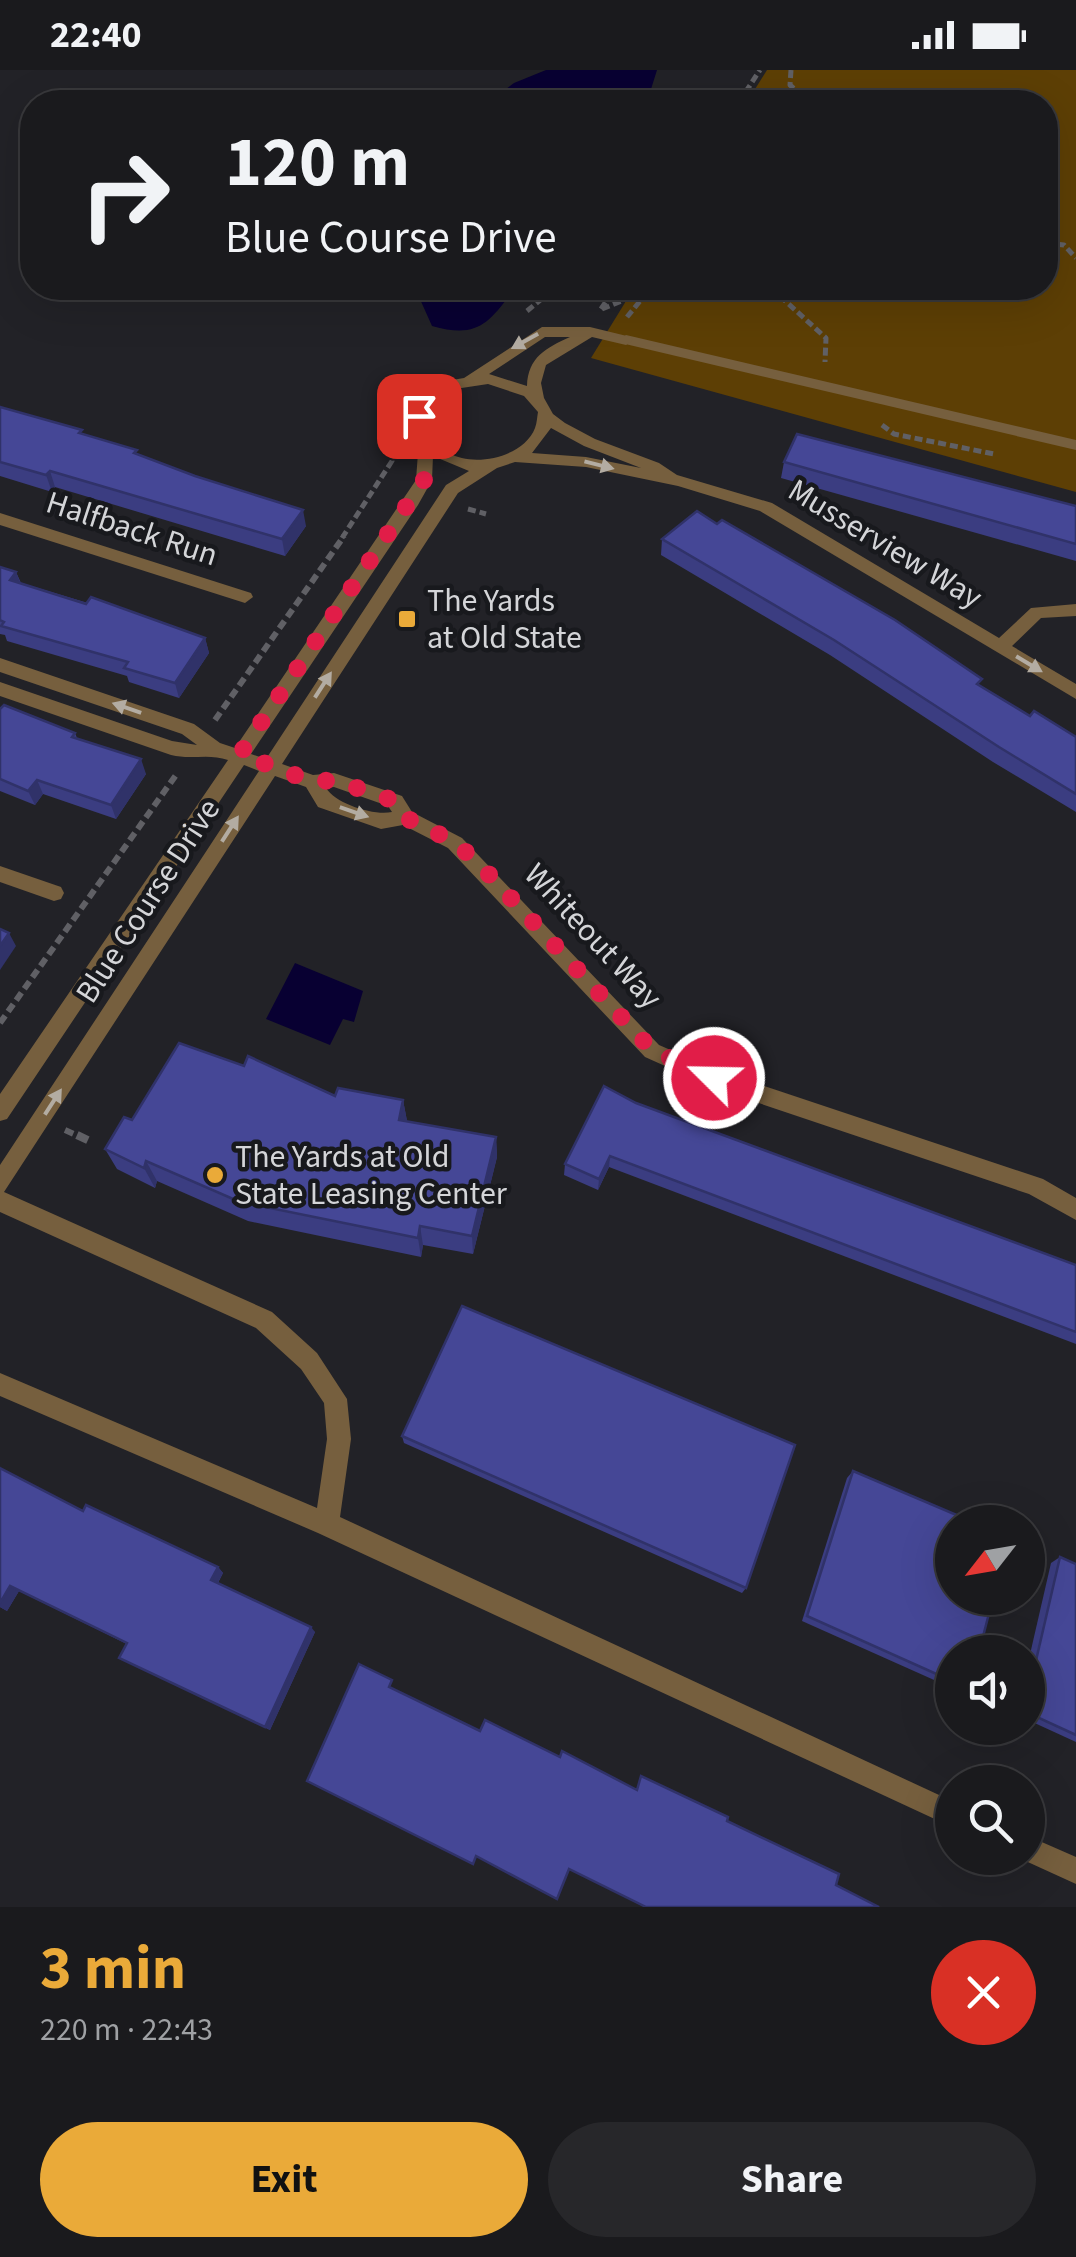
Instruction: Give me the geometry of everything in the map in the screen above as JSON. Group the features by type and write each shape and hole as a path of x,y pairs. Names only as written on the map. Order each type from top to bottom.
{"street":[{"name":"Blue Course Drive","path":"0,1112 412,501 424,480 425,442 419,430 424,404 436,392 469,380 531,336 557,329 590,332 1076,444"},
{"path":"518,457 544,434 546,416 531,378 537,362 590,332"},
{"path":"469,380 507,382 536,398"},
{"name":"Musserview Way","path":"546,416 572,436 648,462 679,481"},
{"name":"Blue Course Drive","path":"425,442 453,460 492,464"},
{"name":"Blue Course Drive","path":"0,1184 452,489 492,464 518,457"},
{"name":"Musserview Way","path":"518,457 557,457 679,481 766,507 1076,692"},
{"name":"Halfback Run","path":"0,518 245,597"},
{"name":"Musserview Way","path":"1000,647 1037,612 1076,610"},
{"path":"0,665 188,728 214,748"},
{"path":"0,689 181,750 192,753 214,748"},
{"name":"Whiteout Way","path":"214,748 313,782 325,802 381,822 406,818 455,842 652,1050 714,1078 1035,1186 1076,1210"},
{"path":"0,874 54,893"},
{"path":"0,1201 264,1320 309,1360 335,1399 339,1439 328,1524"},
{"path":"0,1384 328,1524 935,1806"},
{"path":"1045,1857 1076,1871"}],"path":[{"path":"532,318 523,318 542,300"},
{"path":"607,300 600,310 632,300"},
{"path":"216,718 381,483 392,462 388,412 414,382"},
{"path":"462,507 486,514"},
{"path":"0,1023 180,769"},
{"path":"54,1126 90,1141"}],"shaded area":[{"path":"546,70 657,70 651,90 505,90"},
{"path":"767,70 1076,70 1076,492 591,358 627,300 1058,300 1058,90 754,90"},
{"path":"420,300 506,300 489,319 472,329 432,326"},
{"path":"295,963 363,991 354,1022 343,1019 330,1045 266,1019"}],"building":[{"path":"0,407 82,430 79,433 137,450 134,453 195,476 303,510 282,539 50,471 46,475 0,462"},
{"path":"797,434 1076,506 1076,544 784,462"},
{"path":"697,511 717,524 722,520 895,620 982,679 977,684 1030,716 1034,711 1076,737 1076,794 834,640 662,539"},
{"path":"0,567 16,572 10,580 86,604 91,597 205,638 175,683 124,668 128,662 1,626 4,622 0,620"},
{"path":"4,705 75,733 72,737 141,759 111,805 37,780 28,791 0,779 0,709"},
{"path":"0,929 9,933 0,946"},
{"path":"179,1043 244,1066 248,1056 335,1096 338,1088 403,1100 399,1120 496,1137 472,1236 420,1226 418,1238 240,1202 146,1161 144,1168 105,1149 124,1117 132,1120"},
{"path":"604,1086 636,1103 1076,1265 1076,1332 610,1156 599,1179 565,1164"},
{"path":"462,1306 795,1445 746,1588 402,1436"},
{"path":"0,1468 83,1511 86,1505 218,1567 211,1580 311,1627 265,1727 119,1658 127,1643 10,1586 0,1603"},
{"path":"853,1471 935,1506 935,1615 989,1615 983,1635 935,1635 935,1673 807,1616"},
{"path":"1060,1557 1076,1564 1076,1735 1045,1721 1045,1635 1042,1635"},
{"path":"359,1664 392,1680 389,1687 480,1731 485,1720 560,1757 562,1751 637,1790 641,1776 839,1874 836,1885 879,1907 646,1907 569,1869 557,1899 476,1856 473,1864 307,1781"}],"place":[{"name":"The Yards at Old State","path":"407,619"},
{"name":"The Yards at Old State Leasing Center","path":"215,1175"}],"route":[{"path":"419,416 419,430 425,442 424,480 240,754 313,782 334,780 395,801 406,818 455,842 652,1050 714,1078"}]}
